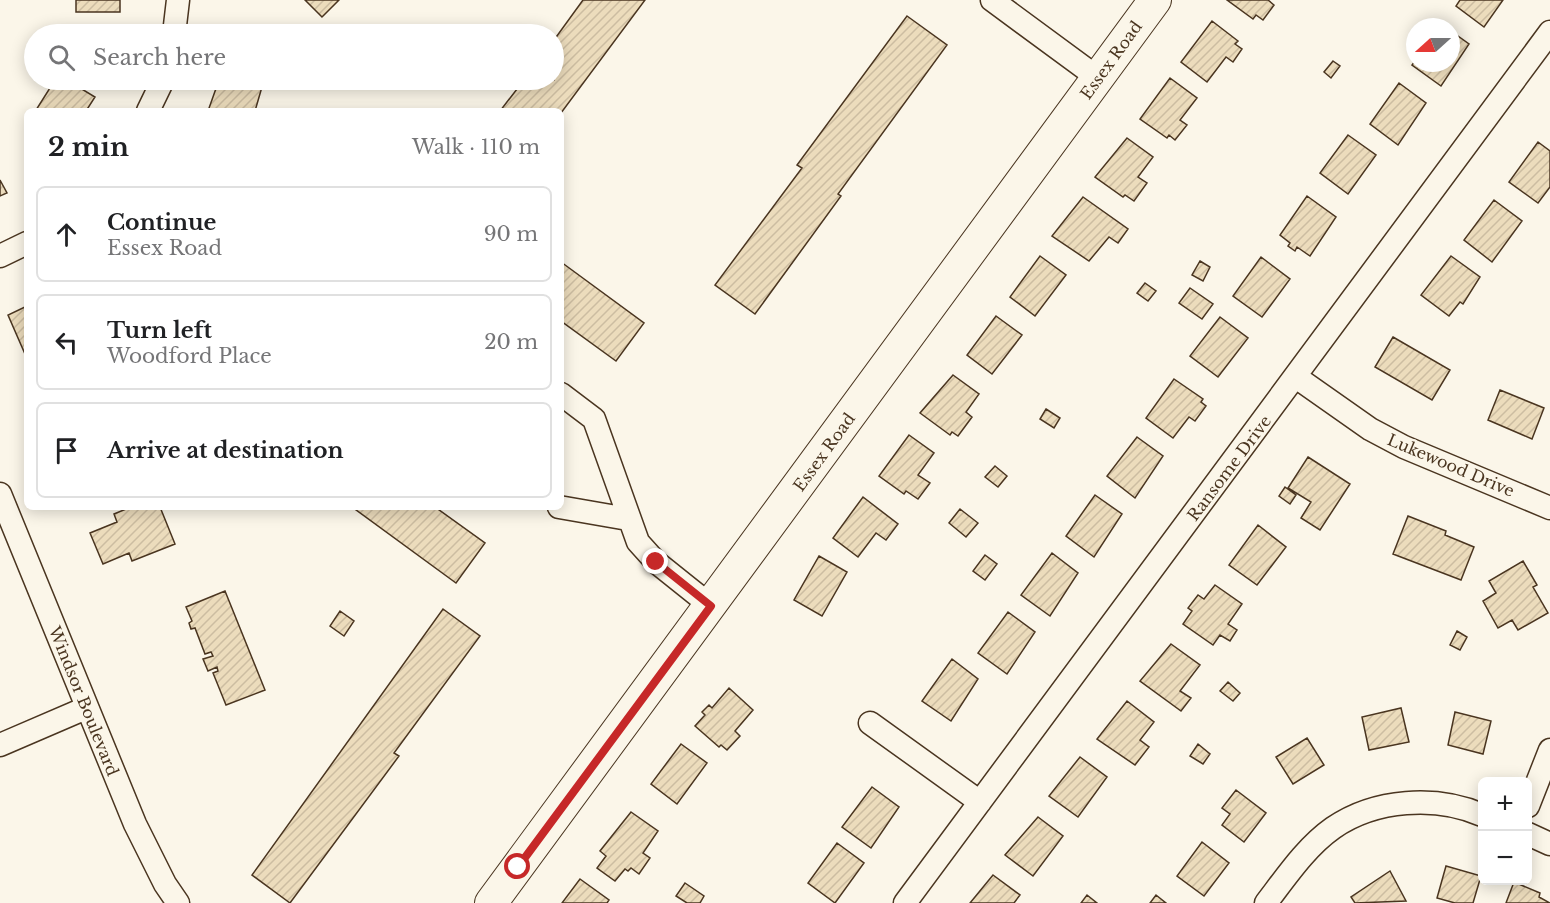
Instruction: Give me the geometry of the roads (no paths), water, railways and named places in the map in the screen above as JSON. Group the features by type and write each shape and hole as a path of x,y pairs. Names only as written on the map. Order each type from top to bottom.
{"street":[{"path":"175,24 178,0"},
{"path":"992,0 1098,78"},
{"name":"Essex Road","path":"491,903 1155,0"},
{"name":"Ransome Drive","path":"905,903 1550,32"},
{"path":"149,108 158,90"},
{"path":"0,256 24,244"},
{"name":"Lukewood Drive","path":"1296,377 1370,429 1404,447 1550,508"},
{"path":"564,396 594,419 638,542 656,562 711,606"},
{"name":"Windsor Boulevard","path":"0,494 135,824 165,884 178,903"},
{"path":"564,508 628,519"},
{"path":"0,745 86,708"},
{"path":"870,723 980,802"},
{"path":"1532,794 1550,750"},
{"path":"1266,903 1309,850 1333,828 1363,813 1390,805 1444,803 1478,814"},
{"path":"1532,836 1550,844"}]}
